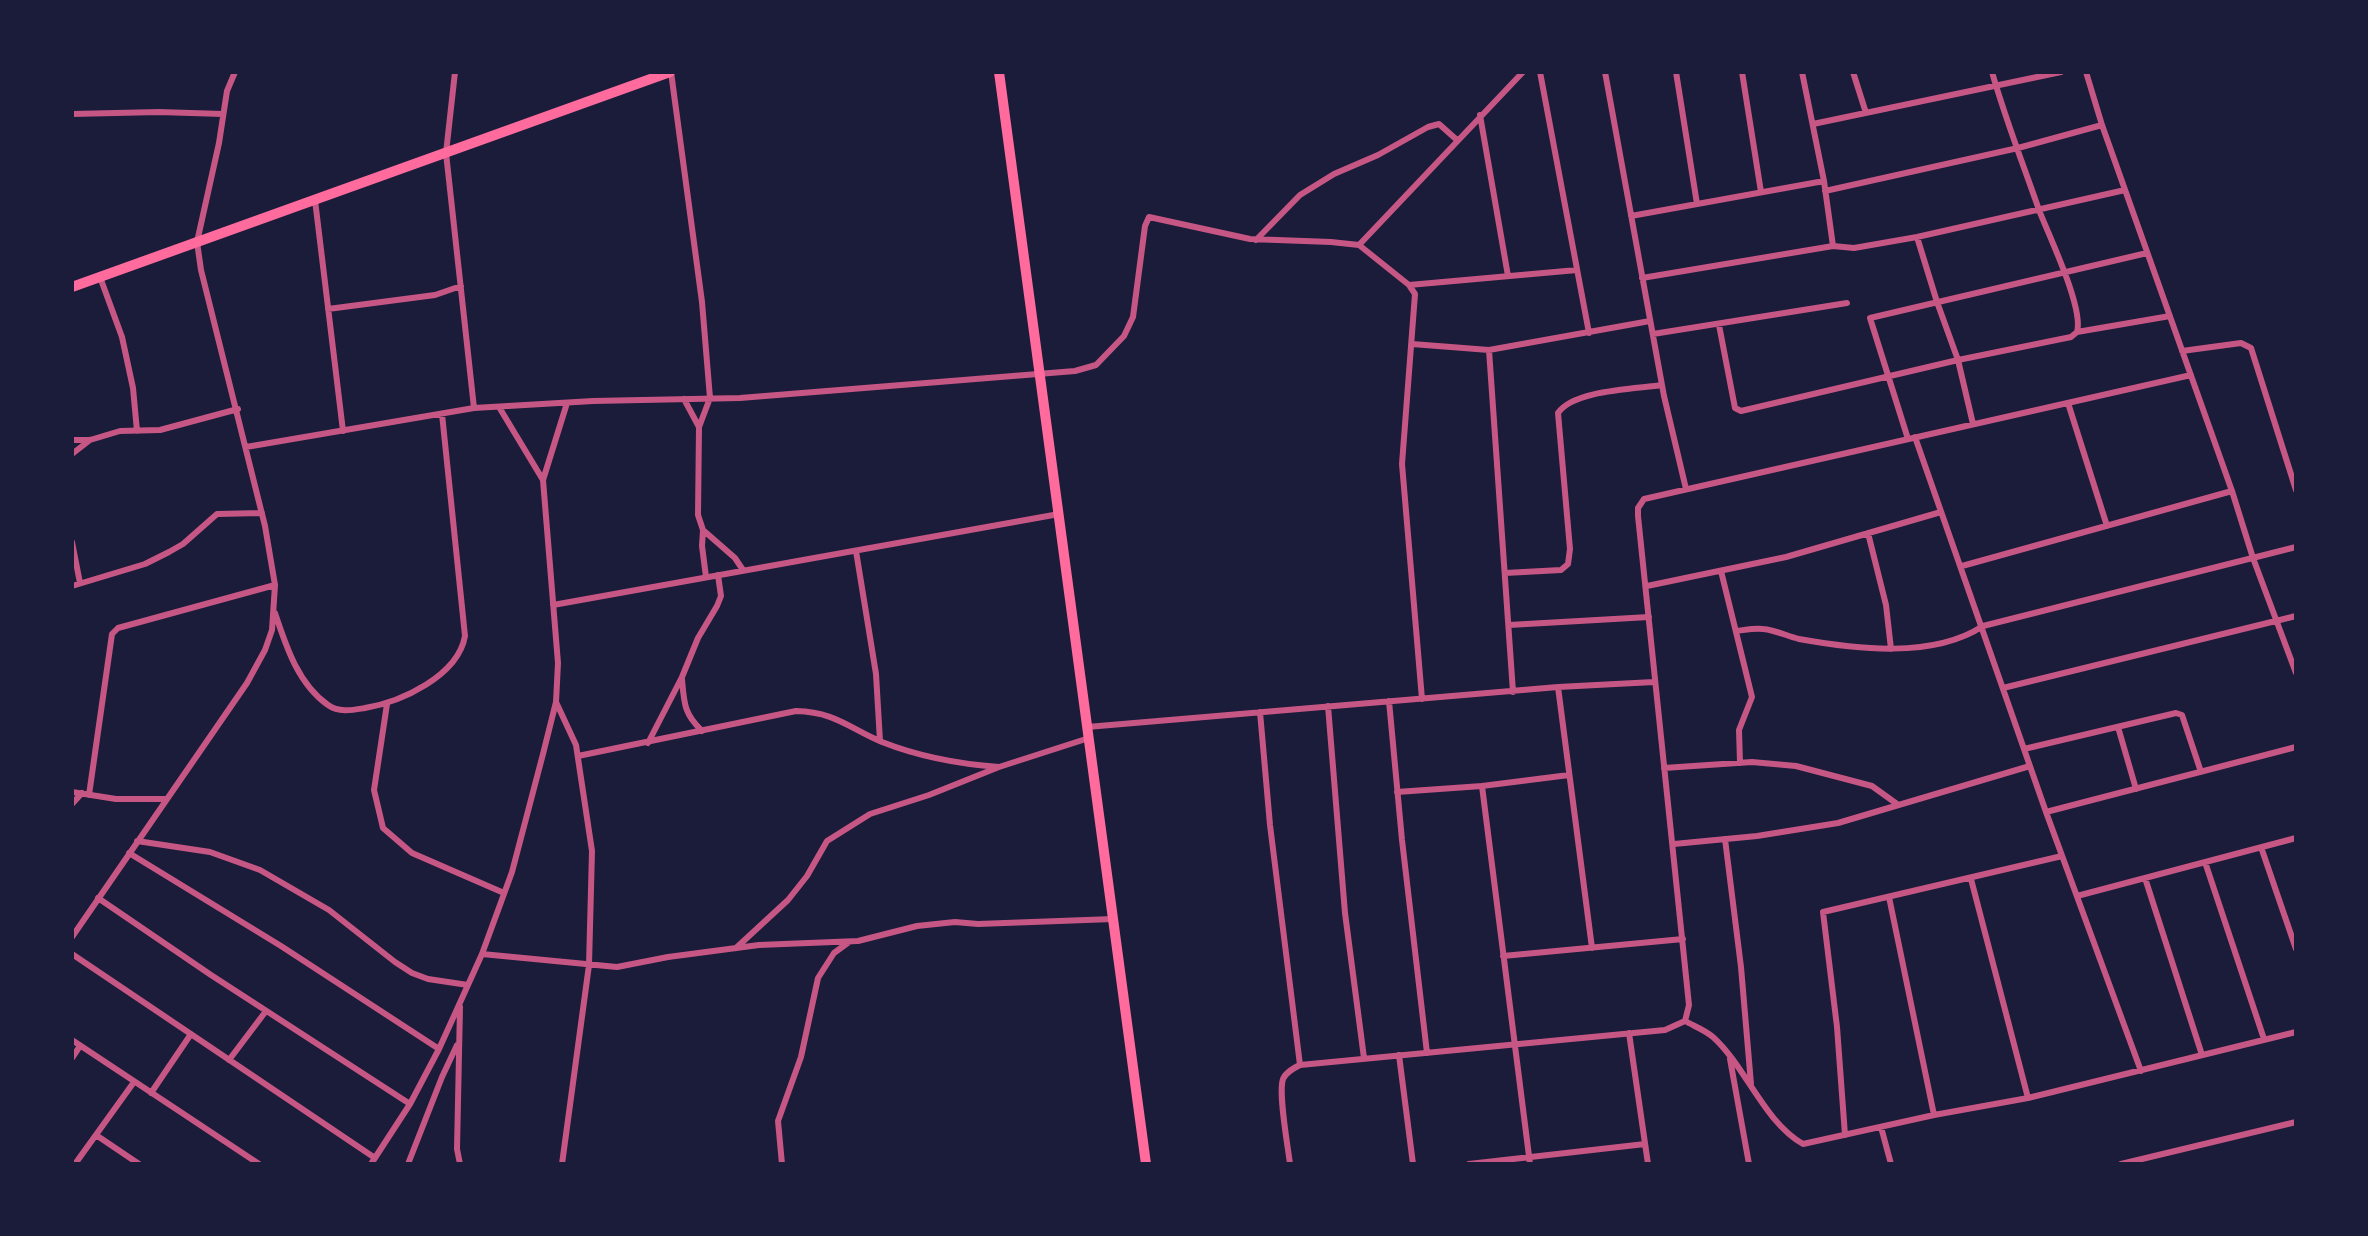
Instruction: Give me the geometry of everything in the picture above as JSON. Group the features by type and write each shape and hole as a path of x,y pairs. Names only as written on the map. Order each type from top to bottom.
{"main road":[{"path":"72,287 671,72"},
{"path":"999,72 1146,1164"}],"street":[{"path":"72,937 247,682 265,650 274,611 275,585 262,513 201,270 197,242 227,91 235,72"},
{"path":"455,72 446,153 474,408"},
{"path":"671,72 702,302 709,398 699,427 698,515 704,530 735,558 743,570"},
{"path":"1359,246 1523,72"},
{"path":"1540,72 1589,333"},
{"path":"1605,72 1662,384 1686,489"},
{"path":"1677,72 1697,204"},
{"path":"1742,72 1761,192"},
{"path":"1802,72 1824,181 1833,246"},
{"path":"1853,72 1866,113"},
{"path":"1992,72 2039,210 2064,272 2079,324 2077,332"},
{"path":"1812,124 2061,72"},
{"path":"2086,72 2253,558 2296,673"},
{"path":"72,114 223,114"},
{"path":"1480,115 1508,276"},
{"path":"1256,240 1300,195 1334,174 1378,155 1428,127 1439,124 1457,140"},
{"path":"1825,191 2018,148 2102,125"},
{"path":"1631,216 1824,181"},
{"path":"1642,278 1833,246 1854,248 1917,237 2125,190"},
{"path":"315,200 342,431"},
{"path":"246,447 474,408 709,398 1075,371 1096,365 1124,336 1133,317 1145,226 1149,217 1256,240 1331,242 1359,246 1409,285 1415,294 1402,464 1422,699"},
{"path":"1917,237 1958,360 1973,424"},
{"path":"2141,1071 2046,812 1962,566 1887,377 1870,318 2147,253"},
{"path":"1409,285 1577,271"},
{"path":"100,277 122,337 133,388 137,431"},
{"path":"328,309 435,295 461,286"},
{"path":"1653,334 1847,303"},
{"path":"1719,325 1735,408 1741,411 1958,360 2071,337 2077,332 2170,316"},
{"path":"1412,344 1489,350 1650,321"},
{"path":"2182,351 2241,342 2251,348 2296,490"},
{"path":"1489,350 1513,692"},
{"path":"1685,1021 1689,1005 1674,844 1654,682 1647,586 1638,516 1640,502 1686,489 2190,375"},
{"path":"1505,573 1561,570 1568,564 1570,549 1558,413 1563,406 1579,398 1662,384"},
{"path":"684,399 699,427"},
{"path":"72,954 373,1161 410,1104 439,1049 482,954 512,872 556,702 558,663 543,480 567,403"},
{"path":"2068,403 2107,526"},
{"path":"499,407 543,480"},
{"path":"72,440 90,440 121,432 160,430 238,409"},
{"path":"274,611 288,651 301,677 329,706 338,709 353,710 387,704 414,692 443,671 463,649 465,636 442,414"},
{"path":"72,454 90,440"},
{"path":"1962,566 2232,491"},
{"path":"1647,586 1786,557 1941,512"},
{"path":"72,586 145,564 183,544 217,514 262,513"},
{"path":"553,605 1059,514"},
{"path":"704,530 702,546 706,577"},
{"path":"1868,533 1886,605 1891,649"},
{"path":"72,542 80,583"},
{"path":"1736,631 1763,629 1799,639 1891,649 1914,647 1966,637 1983,626 2296,547"},
{"path":"856,551 876,674 880,741"},
{"path":"1721,571 1752,697 1739,730 1740,762"},
{"path":"648,743 682,677 698,638 718,606 721,596 718,575"},
{"path":"72,804 85,794 112,634 118,628 173,611 275,585"},
{"path":"2003,688 2296,616"},
{"path":"1509,625 1649,617"},
{"path":"682,677 686,710 690,720 702,731"},
{"path":"1087,727 1558,687 1654,682"},
{"path":"1558,687 1592,948"},
{"path":"1389,701 1427,1053"},
{"path":"556,702 576,745 592,851 589,965 562,1164"},
{"path":"387,704 374,790 383,828 412,853 504,893"},
{"path":"1328,706 1345,912 1364,1059"},
{"path":"578,756 796,711 816,712 846,722 880,741 922,756 954,763 999,767"},
{"path":"1260,712 1275,866 1300,1065"},
{"path":"2024,749 2176,713 2182,715 2201,772"},
{"path":"2118,727 2136,789"},
{"path":"737,948 788,900 807,876 827,841 870,814 929,795 999,767 1089,738"},
{"path":"2046,812 2296,747"},
{"path":"1664,768 1740,762 1796,765 1872,786 1897,804"},
{"path":"1674,844 1838,823 2030,766"},
{"path":"1398,792 1482,786 1569,775"},
{"path":"1482,786 1530,1161"},
{"path":"72,792 116,799 166,799"},
{"path":"2077,896 2296,838"},
{"path":"1726,839 1751,1086"},
{"path":"137,841 209,852 260,870 330,910 412,973 428,979 468,985"},
{"path":"2261,847 2296,949"},
{"path":"129,853 281,946 439,1049"},
{"path":"1845,1135 1837,1027 1823,912 1834,907 1971,879 2062,856"},
{"path":"2205,862 2264,1039"},
{"path":"2145,878 2202,1055"},
{"path":"1971,879 2028,1098"},
{"path":"1889,897 1934,1115"},
{"path":"98,898 410,1104"},
{"path":"482,954 617,967 737,948 851,941 917,926 955,922 978,924 1113,919"},
{"path":"1503,956 1683,939"},
{"path":"782,1164 778,1121 801,1057 818,978 834,954 851,941"},
{"path":"460,1001 457,1149 460,1164"},
{"path":"229,1060 266,1011"},
{"path":"1290,1164 1282,1094 1283,1080 1290,1070 1300,1065 1665,1030 1685,1021"},
{"path":"1685,1021 1712,1036 1793,1139 1803,1144 1934,1115 2028,1098 2296,1032"},
{"path":"1629,1033 1648,1164"},
{"path":"151,1093 191,1034"},
{"path":"72,1040 259,1164"},
{"path":"408,1164 437,1088 460,1040"},
{"path":"72,1058 80,1046"},
{"path":"1399,1055 1413,1164"},
{"path":"1730,1058 1749,1164"},
{"path":"75,1164 134,1082"},
{"path":"2121,1164 2296,1122"},
{"path":"1881,1127 1891,1164"},
{"path":"96,1135 139,1164"},
{"path":"1469,1164 1530,1161 1644,1144"}]}
